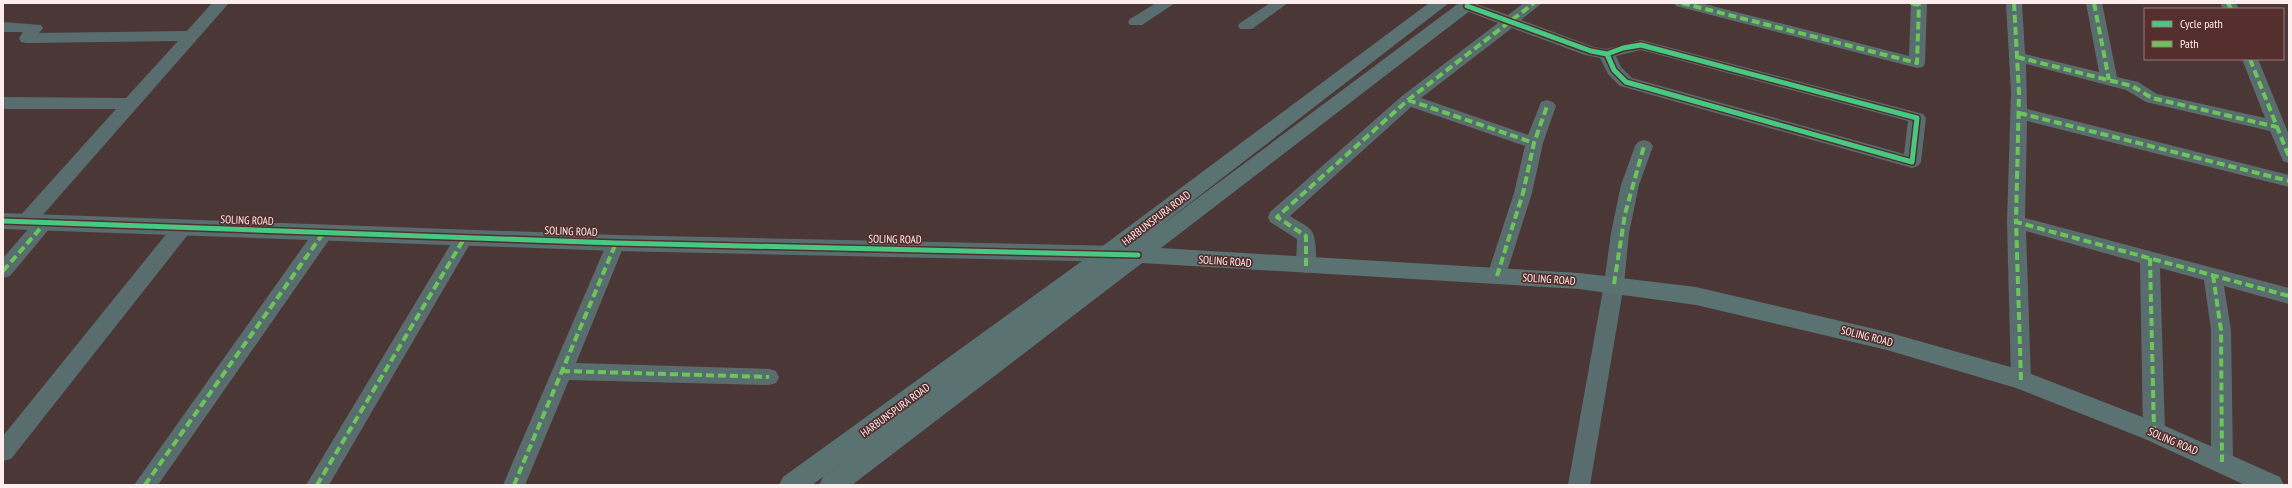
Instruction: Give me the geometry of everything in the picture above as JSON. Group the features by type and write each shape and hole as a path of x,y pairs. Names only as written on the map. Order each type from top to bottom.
{"main road":[{"name":"HARBUNSPURA ROAD","path":"792,485 1108,254 1440,3"},
{"name":"HARBUNSPURA ROAD","path":"832,485 1469,5"},
{"name":"SOLING ROAD","path":"1138,255 1614,284 1696,296 1828,325 2022,380 2154,432 2271,485"}],"street":[{"path":"3,271 36,222 132,104 221,3"},
{"path":"1136,22 1167,3"},
{"path":"1246,26 1280,3"},
{"path":"1306,266 1306,236 1277,217 1408,100 1534,3"},
{"path":"1682,3 1917,63 1916,4"},
{"path":"2014,3 2019,112 2016,222 2022,380"},
{"path":"2094,3 2109,80"},
{"path":"1469,5 1509,23 1591,51 1607,54 1623,48 1641,45 1917,118 1912,162 1626,82 1616,74 1610,64 1607,54"},
{"path":"3,26 35,28 27,38 191,36"},
{"path":"2017,57 2132,86 2152,98 2277,127"},
{"path":"2250,60 2289,157"},
{"path":"1408,100 1534,143"},
{"path":"3,103 132,104"},
{"path":"1497,276 1523,193 1534,143 1547,106"},
{"path":"2019,112 2289,181"},
{"path":"1580,485 1614,284 1620,233 1628,192 1644,146"},
{"name":"SOLING ROAD","path":"3,221 616,242 1138,255"},
{"path":"2016,222 2289,296"},
{"path":"3,452 183,227"},
{"path":"145,485 324,232"},
{"path":"317,485 465,237"},
{"path":"514,485 616,242"},
{"path":"2150,258 2154,432"},
{"path":"2213,275 2221,330 2222,462"},
{"path":"562,371 769,377"}],"marked path":[{"path":"1306,266 1306,236 1277,217 1408,100 1534,3"},
{"path":"1682,3 1917,63 1919,3"},
{"path":"1911,3 1919,5"},
{"path":"2014,3 2019,93 2016,222"},
{"path":"2094,3 2109,80"},
{"path":"2228,3 2230,8"},
{"path":"2017,57 2132,86 2152,98 2277,127"},
{"path":"2250,60 2289,157"},
{"path":"1408,100 1534,143"},
{"path":"1497,276 1523,193 1534,143 1547,106"},
{"path":"2019,113 2289,181"},
{"path":"1614,284 1625,214 1644,146"},
{"path":"3,271 46,222"},
{"path":"2021,380 2016,222 2289,296"},
{"path":"145,485 324,232"},
{"path":"317,485 465,237"},
{"path":"514,485 616,243"},
{"path":"2150,258 2154,432"},
{"path":"2213,275 2221,330 2222,462"},
{"path":"562,371 769,377"}],"cycle path":[{"path":"1467,6 1591,51 1607,54 1623,48 1641,45 1917,118 1912,162 1626,82 1614,70 1607,54"},
{"path":"3,221 616,243 1138,255"}]}
